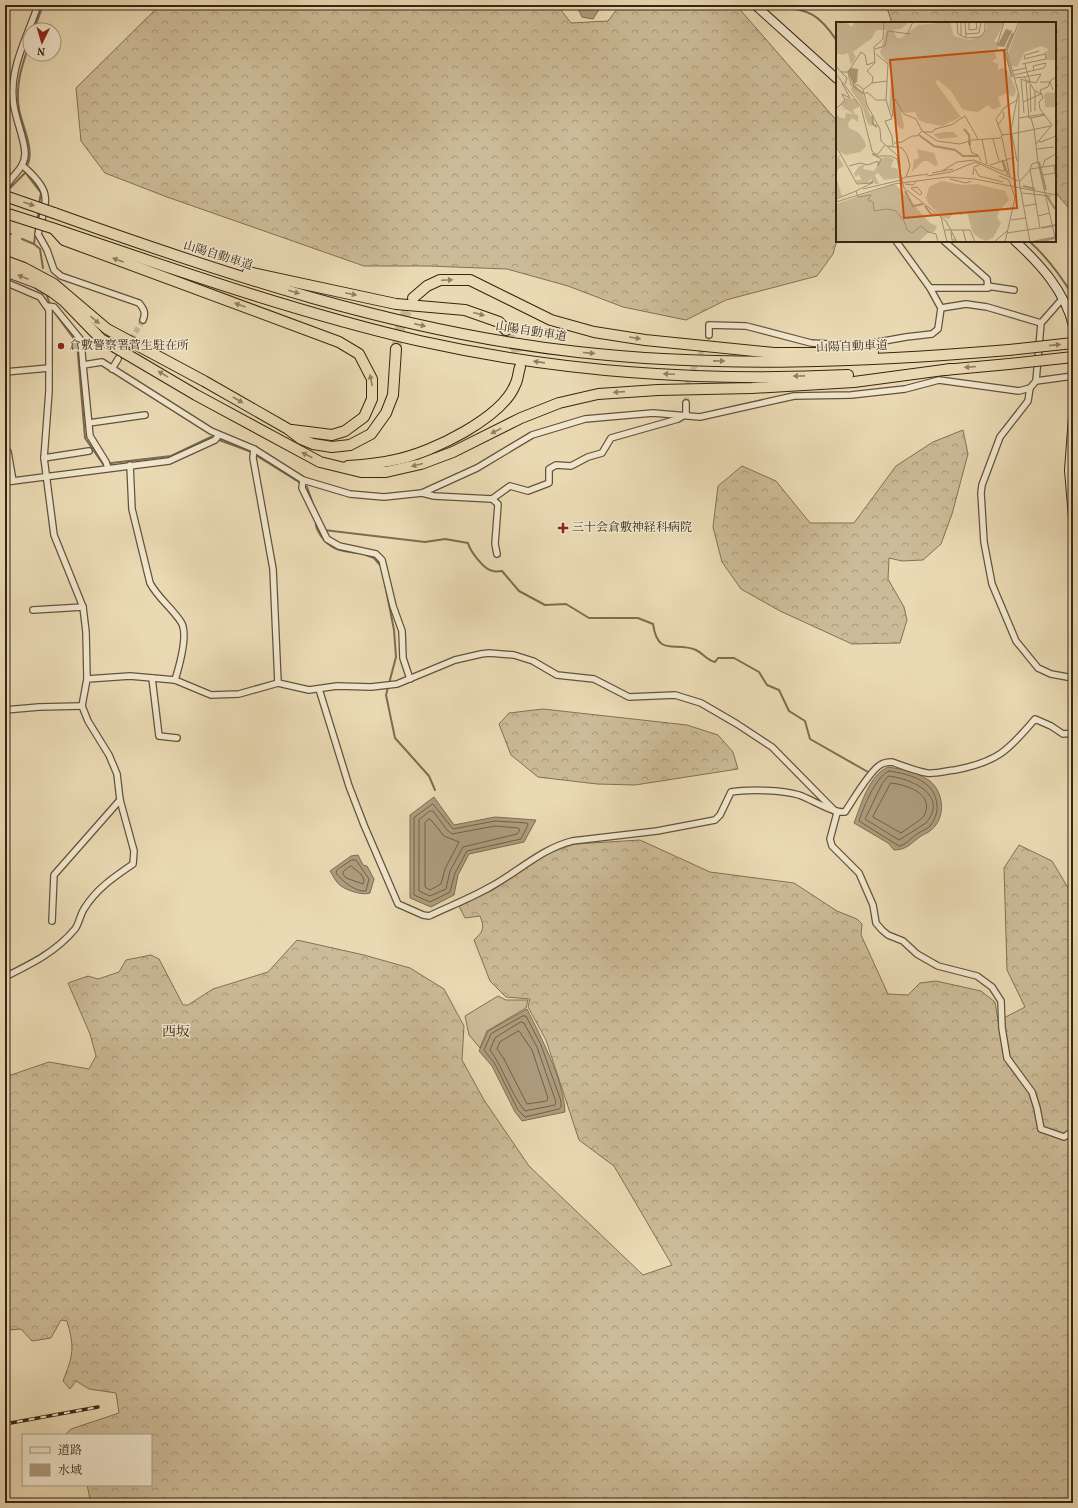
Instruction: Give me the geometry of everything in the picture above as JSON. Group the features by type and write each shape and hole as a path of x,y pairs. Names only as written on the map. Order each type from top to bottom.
{"highway":[{"name":"山陽自動車道","path":"5,196 176,257 320,299 425,326 479,337 577,352 700,361 837,361 951,355 1073,343"},
{"path":"5,213 181,272 358,325 435,344 523,359 635,372 706,376 838,376 951,369 1073,357"},
{"path":"52,228 64,240 340,342 359,354 372,379 372,399 364,417 345,431 332,436 304,433 288,429"},
{"path":"176,257 396,304 465,310 499,322 506,330"},
{"path":"5,261 24,268 54,284 106,329 204,380 288,429 301,439 314,444 332,447 350,445 371,434 386,413 393,395 396,350"},
{"path":"5,271 37,283 52,292 64,301 101,338 196,395 320,462 361,472 386,472 421,464 453,452 521,418 559,403 598,394 658,390 752,388 854,382 951,369"},
{"path":"413,298 427,286 440,280 470,280 551,320 594,332 645,340 774,352 951,355"},
{"path":"344,467 400,459 452,438 482,421 500,406 516,385 520,367"}],"main road":[{"path":"756,5 836,78"},
{"path":"1016,242 1055,283 1063,298 1073,326"},
{"path":"1073,417 1069,470 1073,518"}],"street":[{"path":"5,193 5,187 23,166 25,153 13,99 13,84 15,71 38,5"},
{"path":"23,166 42,186 46,195 46,202 38,234 47,250 54,270 60,276 139,303 144,309 145,315 143,320"},
{"path":"708,335 709,325 746,326 811,343 867,344 932,334 938,329 941,308 930,288 897,242"},
{"path":"945,242 987,279 987,286"},
{"path":"5,282 40,297 81,340 91,439 107,465"},
{"path":"930,288 988,288 987,286 1014,290"},
{"path":"1063,298 1041,323 1036,381 1030,388 1028,401 1000,437 982,485 981,493 984,542 996,596 1016,641 1038,668 1052,674 1073,678"},
{"path":"941,308 966,304 987,307 1041,323"},
{"path":"5,977 46,956 60,944 75,929 84,910 99,888 132,864 134,851 120,800 117,774 109,755 94,731 82,706 88,679 86,632 83,607 54,535 44,458 49,368 49,306"},
{"path":"112,369 118,359"},
{"path":"83,365 102,362 217,437 253,452 302,483 350,494 384,497 422,493 477,468 532,435 585,419 653,413 700,416 794,396 850,394 905,389 939,380 1019,391 1030,388"},
{"path":"5,372 49,368"},
{"path":"1036,381 1073,376"},
{"path":"686,403 686,414"},
{"path":"492,499 510,486 528,491 549,483 549,469 556,465 571,466 588,457 602,453 611,438 678,419 686,414"},
{"path":"89,423 145,415"},
{"path":"5,482 107,465 130,465 169,461 217,437"},
{"path":"44,458 89,451"},
{"path":"8,452 13,481"},
{"path":"253,452 273,569 278,683"},
{"path":"130,465 132,509 150,583 154,591 182,624 184,646 175,680"},
{"path":"302,483 323,533 333,543 376,554 382,560 393,606 402,631 403,658 410,679"},
{"path":"422,493 434,496 492,499 498,504 495,544 497,554"},
{"path":"33,610 83,607"},
{"path":"88,679 130,676 175,680 212,695 239,694 278,683 309,690 337,686 388,686 410,679 454,660 489,653 520,657 533,661 557,675 594,679 629,697 666,695 685,697 701,703 772,747 837,813"},
{"path":"152,678 159,736 177,738"},
{"path":"319,689 352,793 398,904 423,915 430,916 491,887 547,850 559,844 572,841 623,836 709,822 720,815 731,792 786,793 799,795 837,813 845,812 874,770 887,762 892,762 925,773 934,774 979,765 1001,753 1018,738 1035,719 1052,726 1064,734 1073,734"},
{"path":"5,710 39,707 82,706"},
{"path":"52,921 54,875 120,800"},
{"path":"837,813 830,839 832,846 859,873 873,905 876,923 888,935 903,941 917,954 938,966 976,976 992,987 1001,1001 1002,1028 1007,1058 1032,1092 1041,1130 1064,1137 1073,1131"}],"green space":[{"path":"160,5 557,5 571,23 608,21 620,5 736,5 836,120 836,242 833,254 817,276 726,300 686,320 623,307 568,286 507,269 428,266 364,266 167,197 105,173 81,141 76,88"},
{"path":"886,5 1073,5 1073,213 1056,193 1056,22 892,22"},
{"path":"963,430 968,454 952,514 941,544 923,560 902,561 889,558 888,579 904,607 907,620 900,643 852,644 780,611 741,589 722,562 713,527 718,486 742,466 776,481 810,523 854,523 896,466 933,442"},
{"path":"543,709 687,725 718,735 733,752 738,769 635,785 597,784 538,777 511,755 499,724 509,713"},
{"path":"640,840 710,872 794,883 837,911 857,919 862,924 861,935 888,994 908,995 920,983 936,981 981,991 995,1002 998,1021 1025,1007 1007,970 1004,868 1019,845 1052,861 1073,896 1073,1388 1070,1425 1073,1433 1073,1503 91,1503 87,1486 152,1486 152,1434 66,1434 71,1429 119,1413 116,1393 89,1389 76,1381 70,1389 63,1381 72,1352 67,1321 61,1320 51,1338 32,1341 21,1329 9,1330 5,1327 5,1077 49,1062 89,1069 96,1056 90,1034 68,983 88,976 98,979 119,972 126,960 151,955 159,959 183,1005 188,1005 213,989 268,972 297,940 364,955 410,968 444,989 464,1026 462,1060 484,1100 529,1166 643,1275 672,1265 614,1166 579,1140 546,1040 528,1007 530,999 506,997 490,981 474,940 479,935 483,927 480,916 465,918 459,906 493,890 549,853 575,844"},
{"path":"498,996 506,1000 528,1000 526,1008 487,1031 480,1048 469,1035 465,1016"}],"water":[{"path":"576,5 602,5 593,19 582,17"},
{"path":"888,767 913,773 927,779 937,790 940,796 941,804 940,818 936,825 909,846 898,850 894,850 888,843 854,823 866,791 881,771"},
{"path":"434,797 454,825 495,817 536,820 524,842 469,854 458,875 454,895 431,907 410,898 410,815"},
{"path":"358,855 363,865 367,866 374,879 370,893 367,894 343,888 339,885 330,871 351,856"},
{"path":"527,1009 551,1059 561,1087 565,1112 522,1121 515,1112 492,1066 479,1051 488,1031"}],"waterway":[{"path":"37,22 43,5"},
{"path":"773,5 795,9 810,14 823,23 836,40"},
{"path":"24,62 19,83 18,100 20,116 29,144 30,151 28,164"},
{"path":"5,110 13,110"},
{"path":"25,172 41,193 39,204"},
{"path":"8,193 9,189 25,173"},
{"path":"7,211 8,199"},
{"path":"37,220 39,211"},
{"path":"5,226 6,217"},
{"path":"36,227 34,244 40,249 43,268"},
{"path":"5,232 11,234"},
{"path":"22,239 34,244"},
{"path":"1030,242 1053,267 1073,296"},
{"path":"47,296 50,305"},
{"path":"52,309 77,343 85,438 103,464 171,456 211,437 249,451 307,487 317,515"},
{"path":"316,521 318,531 328,544 337,549 358,553"},
{"path":"324,530 425,542 445,539 468,543 474,555 489,570 502,571 519,591 545,605 566,604 589,618 638,618 653,624 655,635 663,645 696,650 709,660 715,662 718,658 734,658 759,672 767,685 779,690 789,711 805,721 810,739 868,772"},
{"path":"366,555 374,558 380,565"},
{"path":"1073,577 1073,584"},
{"path":"384,579 394,630 396,657 386,695 395,738 429,776 435,790"}],"tunnel":[{"path":"396,349 401,323 413,299"},
{"path":"122,354 143,320"},
{"path":"506,330 517,351 520,367"},
{"path":"686,403 688,381 709,335"}],"railway":[{"path":"5,1424 98,1407"}],"place":[{"name":"倉敷警察署菅生駐在所","path":"61,346"},
{"name":"三十会倉敷神経科病院","path":"563,528"}],"district":[{"name":"西坂","path":"176,1032"}]}
